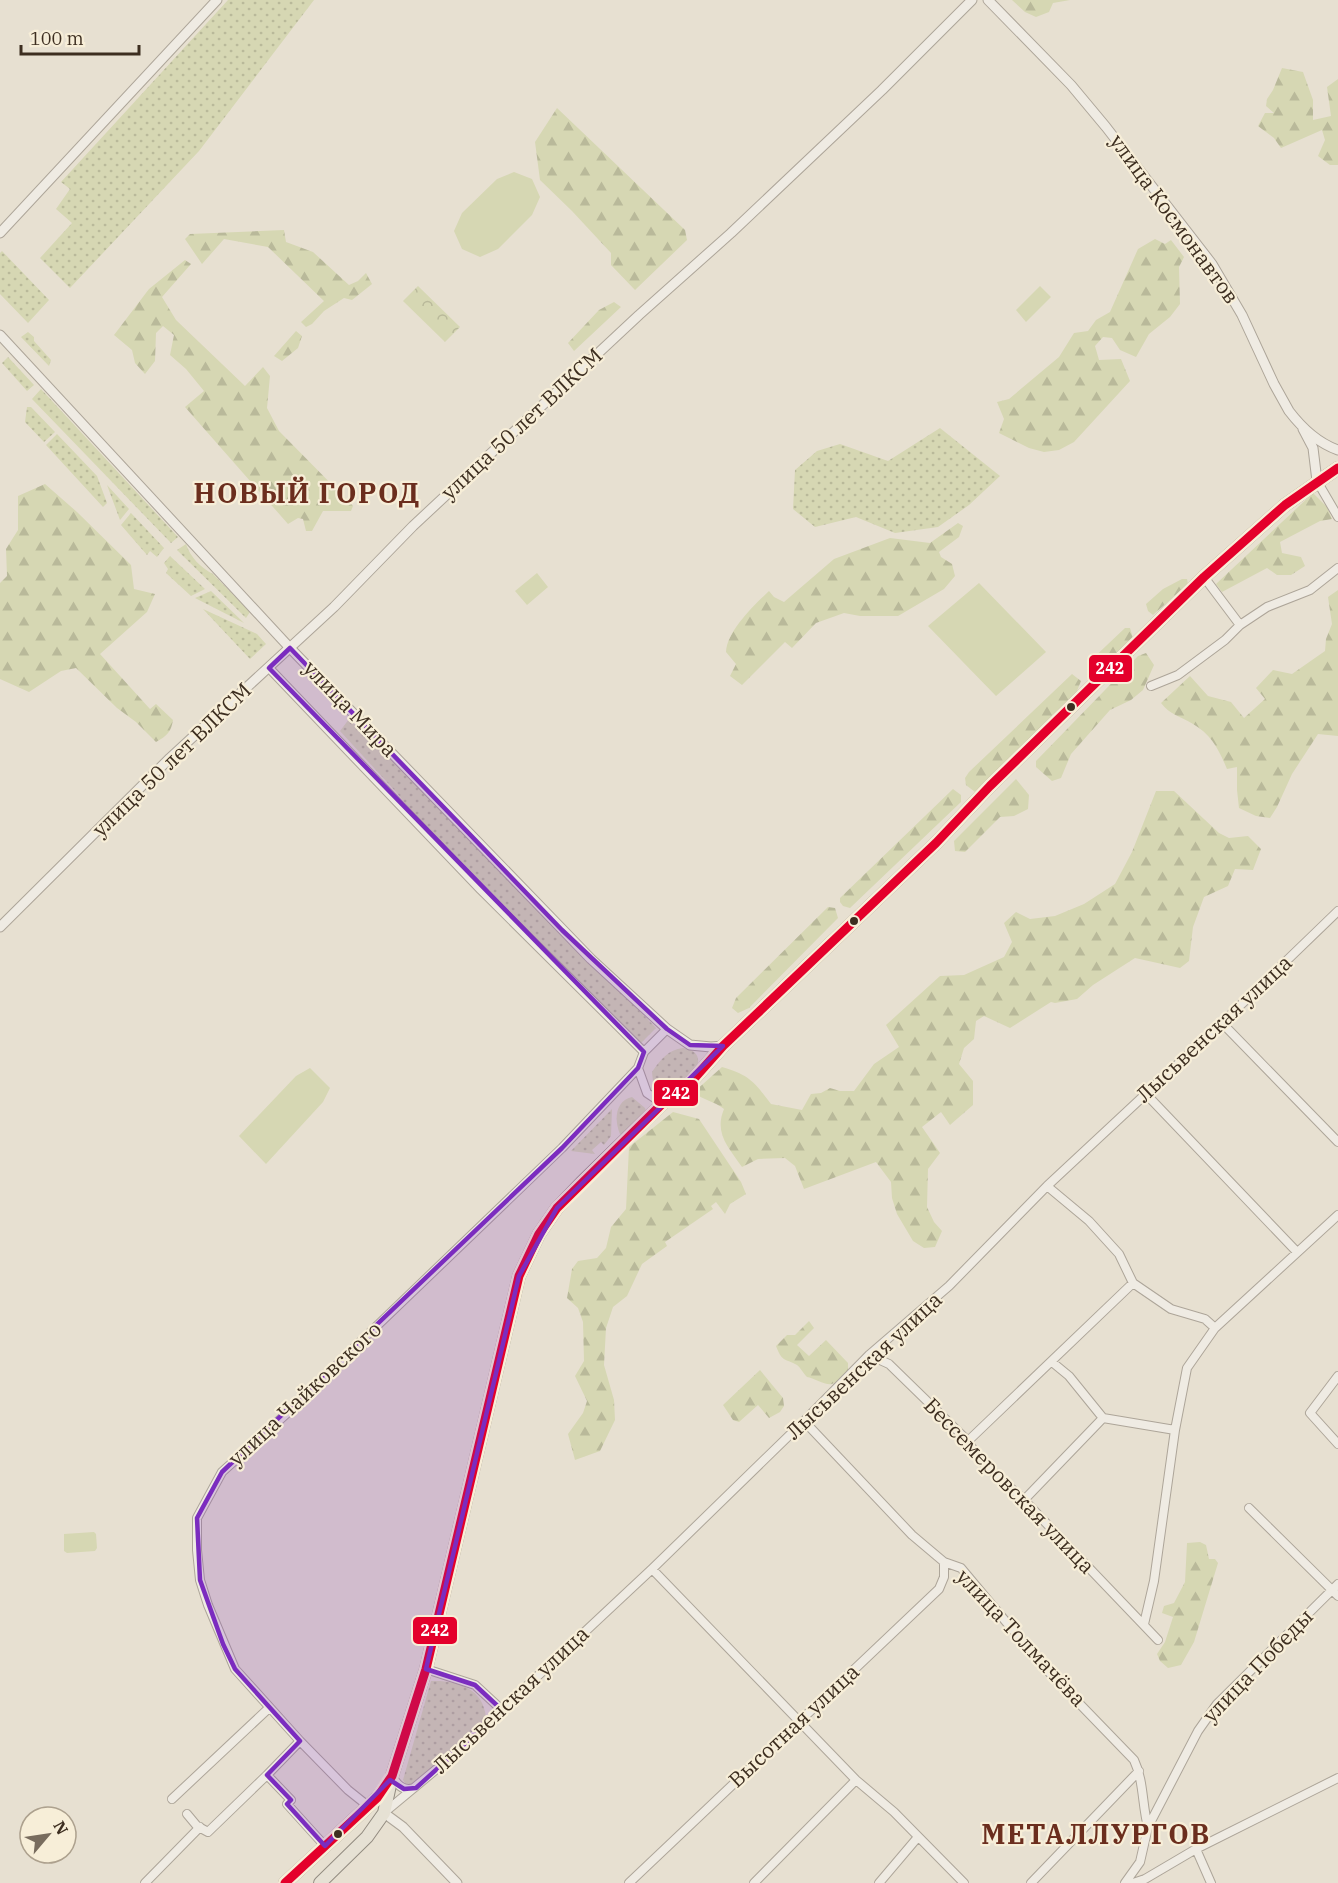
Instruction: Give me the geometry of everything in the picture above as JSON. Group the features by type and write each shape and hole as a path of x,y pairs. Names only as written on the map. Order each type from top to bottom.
{"main road":[{"path":"285,1883 384,1790 392,1776 426,1669 519,1276 539,1234 557,1208 665,1101 691,1082 723,1046 936,843 990,786 1204,577 1285,505 1338,468"},
{"name":"Лысьвенская улица","path":"320,1883 367,1837 384,1813 392,1776"},
{"path":"368,1806 384,1813"}],"street":[{"path":"0,233 217,0"},
{"name":"улица 50 лет ВЛКСМ","path":"0,927 170,758 334,607 413,526 639,315 731,233 882,90 972,0"},
{"name":"улица Космонавтов","path":"988,0 1071,86 1175,213 1215,268 1232,297 1282,399 1300,425 1329,447 1338,450"},
{"name":"улица Мира","path":"0,335 290,648 562,930 667,1029 690,1046 723,1046"},
{"path":"1300,425 1313,448 1317,482 1338,517"},
{"path":"1151,686 1178,675 1225,640 1240,625 1267,607 1310,590 1338,568"},
{"path":"1204,577 1240,625"},
{"name":"улица Мира","path":"268,668 465,873 644,1052"},
{"name":"Лысьвенская улица","path":"384,1813 416,1788 652,1569 869,1355 949,1286 1047,1186 1338,911"},
{"path":"1222,1023 1338,1142"},
{"name":"улица Чайковского","path":"368,1806 348,1790 300,1741 235,1669 200,1580 197,1518 222,1472 305,1397 562,1148 638,1068 644,1052 667,1029"},
{"path":"638,1068 647,1093 656,1099 665,1101"},
{"path":"1145,1093 1297,1252"},
{"path":"1047,1186 1089,1221 1119,1254 1133,1283 1172,1309 1205,1319 1215,1328"},
{"path":"1144,1624 1154,1581 1175,1430 1187,1368 1215,1328 1338,1215"},
{"path":"968,1441 1133,1283"},
{"name":"Бессемеровская улица","path":"869,1355 889,1364 968,1441 979,1460 1024,1500 1158,1640"},
{"path":"1052,1362 1069,1376 1103,1418 1175,1430"},
{"path":"1338,1376 1310,1413 1338,1444"},
{"path":"1024,1500 1103,1418"},
{"name":"улица Толмачёва","path":"804,1421 912,1535 944,1562 961,1568 1043,1666 1134,1760 1139,1771"},
{"path":"1249,1508 1336,1590"},
{"name":"Высотная улица","path":"629,1883 762,1754 800,1722 939,1589 944,1577 944,1562"},
{"path":"652,1569 856,1780 894,1812 964,1883"},
{"name":"улица Победы","path":"1125,1883 1140,1862 1148,1827 1198,1731 1217,1704 1336,1590"},
{"path":"426,1669 475,1685 501,1710"},
{"path":"172,1798 269,1708"},
{"path":"186,1814 208,1832 300,1741"},
{"path":"1139,1771 1143,1810 1148,1827"},
{"path":"1031,1883 1139,1771"},
{"path":"267,1774 291,1800 287,1804 325,1846"},
{"path":"392,1776 404,1789 416,1788"},
{"path":"1133,1883 1145,1879 1196,1849 1338,1778"},
{"path":"754,1883 856,1780"},
{"path":"384,1813 404,1827 457,1883"},
{"path":"145,1883 200,1827"},
{"path":"879,1883 918,1837"},
{"path":"1196,1849 1211,1883"}],"highlighted area":[{"path":"290,648 562,930 667,1029 690,1045 723,1046 557,1208 519,1276 426,1669 475,1685 502,1710 416,1788 404,1789 390,1780 325,1846 287,1804 291,1800 267,1775 300,1741 235,1669 223,1644 200,1580 197,1518 222,1472 562,1148 638,1068 644,1052 269,668"}],"green space":[{"path":"228,0 314,0 199,151 70,288 40,258 72,223 56,209 70,189 61,182"},
{"path":"1012,0 1070,0 1053,3 1049,12 1036,17 1025,12"},
{"path":"1282,68 1303,72 1313,100 1313,120 1331,116 1327,87 1338,79 1338,165 1330,165 1318,156 1325,140 1322,130 1281,148 1274,138 1258,126 1265,113 1274,113 1266,106 1267,99"},
{"path":"557,108 685,230 687,240 635,290 611,265 611,253 540,180 535,142"},
{"path":"514,172 532,179 540,197 532,215 498,249 480,257 462,249 454,231 462,213 497,179"},
{"path":"284,230 286,242 313,252 349,285 358,281 366,273 372,284 352,300 344,298 324,311 306,327 301,322 324,301 268,247 224,239 202,264 185,239 190,234"},
{"path":"1155,239 1165,244 1171,240 1184,257 1179,267 1180,304 1170,317 1149,334 1136,357 1120,350 1112,338 1103,337 1095,346 1099,360 1121,359 1130,381 1074,442 1059,450 1044,452 1029,448 999,433 1004,419 997,402 1009,399 1059,357 1074,333 1088,331 1096,320 1110,312 1138,249"},
{"path":"2,251 49,300 28,323 0,294 0,253"},
{"path":"185,260 191,264 162,297 176,320 245,386 263,367 270,376 267,408 279,431 353,506 351,511 323,511 312,531 306,531 303,519 298,518 288,524 185,407 204,391 186,369 170,355 174,335 163,326 156,333 155,361 145,374 135,363 132,350 114,335 149,289"},
{"path":"418,286 460,327 445,342 403,301"},
{"path":"1040,286 1051,297 1026,322 1016,310"},
{"path":"614,302 621,307 574,351 568,343 599,310"},
{"path":"296,331 302,336 298,348 282,361 274,356"},
{"path":"28,332 51,360 49,366 21,337"},
{"path":"8,357 34,385 27,391 2,363"},
{"path":"41,389 178,537 171,543 32,399"},
{"path":"27,407 31,407 55,432 44,442 25,422"},
{"path":"940,428 1000,476 969,505 938,527 895,533 856,517 815,527 793,509 795,470 817,451 840,444 888,461"},
{"path":"57,434 97,476 107,503 103,507 46,445"},
{"path":"45,484 131,565 134,589 155,594 147,612 100,654 150,709 156,704 173,720 168,733 156,742 76,668 61,671 29,692 0,679 0,583 7,576 6,549 18,530 18,496"},
{"path":"107,485 129,509 120,520"},
{"path":"1313,493 1327,507 1332,519 1320,521 1280,542 1282,553 1301,557 1305,566 1291,575 1277,575 1267,568 1222,592 1216,584"},
{"path":"131,513 164,548 157,557 150,551 147,555 121,525"},
{"path":"958,523 963,526 959,537 939,552 941,557 952,564 955,576 944,589 898,616 860,616 844,613 816,623 792,648 785,642 742,685 730,676 736,664 726,652 731,636 742,619 769,591 774,597 784,602 834,559 890,538 930,543"},
{"path":"186,544 196,562 213,574 250,612 246,618 177,550"},
{"path":"170,556 205,589 191,596 166,573 168,569 164,563"},
{"path":"537,573 548,587 527,605 515,591"},
{"path":"1182,579 1187,579 1188,584 1153,615 1148,611 1146,604 1163,589"},
{"path":"979,583 1046,652 996,696 928,626"},
{"path":"1338,590 1338,736 1318,734 1292,774 1270,818 1256,816 1239,808 1237,767 1227,769 1217,749 1205,733 1172,713 1161,703 1190,676 1208,696 1231,702 1244,718 1265,699 1256,688 1273,670 1292,674 1325,651 1326,639 1332,624 1328,597"},
{"path":"211,591 244,623 195,598"},
{"path":"203,609 257,634 266,644 250,659"},
{"path":"1125,628 1130,628 1133,638 1094,673 1088,669 1088,663"},
{"path":"1146,653 1154,665 1143,690 1131,700 1110,710 1071,754 1061,778 1052,781 1036,767 1036,761 1138,656"},
{"path":"1072,674 1081,681 1075,696 975,792 966,785 965,778 969,772"},
{"path":"349,719 414,779 656,1028 640,1044 413,813 340,731"},
{"path":"1016,779 1029,795 1028,809 1014,816 1000,817 965,852 955,851 954,841"},
{"path":"953,789 961,795 961,802 850,908 843,906 840,898"},
{"path":"1156,791 1174,791 1219,833 1229,838 1248,836 1261,849 1253,870 1235,869 1228,886 1204,897 1193,927 1189,961 1180,968 1135,958 1093,985 1077,999 1051,1002 1010,1028 984,1016 976,1021 974,1039 964,1048 959,1064 973,1081 973,1105 950,1125 941,1112 922,1127 940,1153 928,1169 927,1207 934,1222 942,1231 935,1247 924,1248 913,1241 897,1214 892,1198 891,1182 876,1162 804,1189 795,1166 785,1158 758,1159 742,1167 724,1140 721,1118 724,1109 694,1092 722,1067 750,1080 771,1104 802,1110 811,1094 821,1093 830,1088 854,1091 874,1064 899,1047 886,1025 940,976 964,975 1004,957 1012,942 1004,923 1016,912 1030,919 1055,916 1084,904 1115,884 1132,852"},
{"path":"828,907 835,908 838,918 749,1008 738,1013 732,1008 736,998"},
{"path":"683,1048 693,1051 698,1057 698,1064 694,1071 679,1084 658,1087 653,1081 652,1072 665,1056"},
{"path":"310,1068 330,1088 323,1102 266,1164 239,1136 296,1076"},
{"path":"632,1097 645,1108 647,1114 625,1133 620,1134 617,1112 622,1102"},
{"path":"612,1109 611,1136 604,1145 601,1142 592,1150 595,1154 571,1151"},
{"path":"673,1112 699,1119 741,1182 746,1194 730,1204 725,1214 716,1202 711,1206 713,1209 665,1242 667,1246 642,1264 627,1296 613,1307 606,1328 604,1365 614,1400 615,1420 600,1451 575,1460 568,1434 583,1413 587,1401 575,1376 584,1361 583,1322 578,1308 567,1298 572,1269 578,1261 597,1258 606,1248 611,1227 626,1209 629,1147"},
{"path":"809,1321 814,1328 797,1345 809,1356 826,1340 848,1363 848,1371 834,1383 827,1384 807,1377 797,1365 786,1360 778,1351 776,1346 787,1335 795,1335"},
{"path":"760,1370 783,1398 784,1406 780,1412 769,1418 758,1405 739,1422 733,1420 723,1405"},
{"path":"94,1532 97,1548 95,1551 67,1553 64,1551 64,1534"},
{"path":"1200,1542 1206,1545 1209,1559 1215,1559 1218,1563 1194,1642 1181,1665 1168,1668 1160,1661 1157,1654 1165,1642 1173,1617 1162,1613 1164,1606 1174,1603 1185,1582 1187,1543"},
{"path":"431,1681 450,1682 467,1688 480,1699 486,1717 415,1785 408,1787 403,1780"}],"transit line":[{"name":"242","path":"285,1883 377,1798 392,1776 426,1669 519,1276 539,1234 557,1208 665,1101 691,1082 723,1046 936,843 990,786 1204,577 1285,505 1338,468"}],"district":[{"name":"НОВЫЙ ГОРОД","path":"307,494"},
{"name":"МЕТАЛЛУРГОВ","path":"1096,1835"}]}
